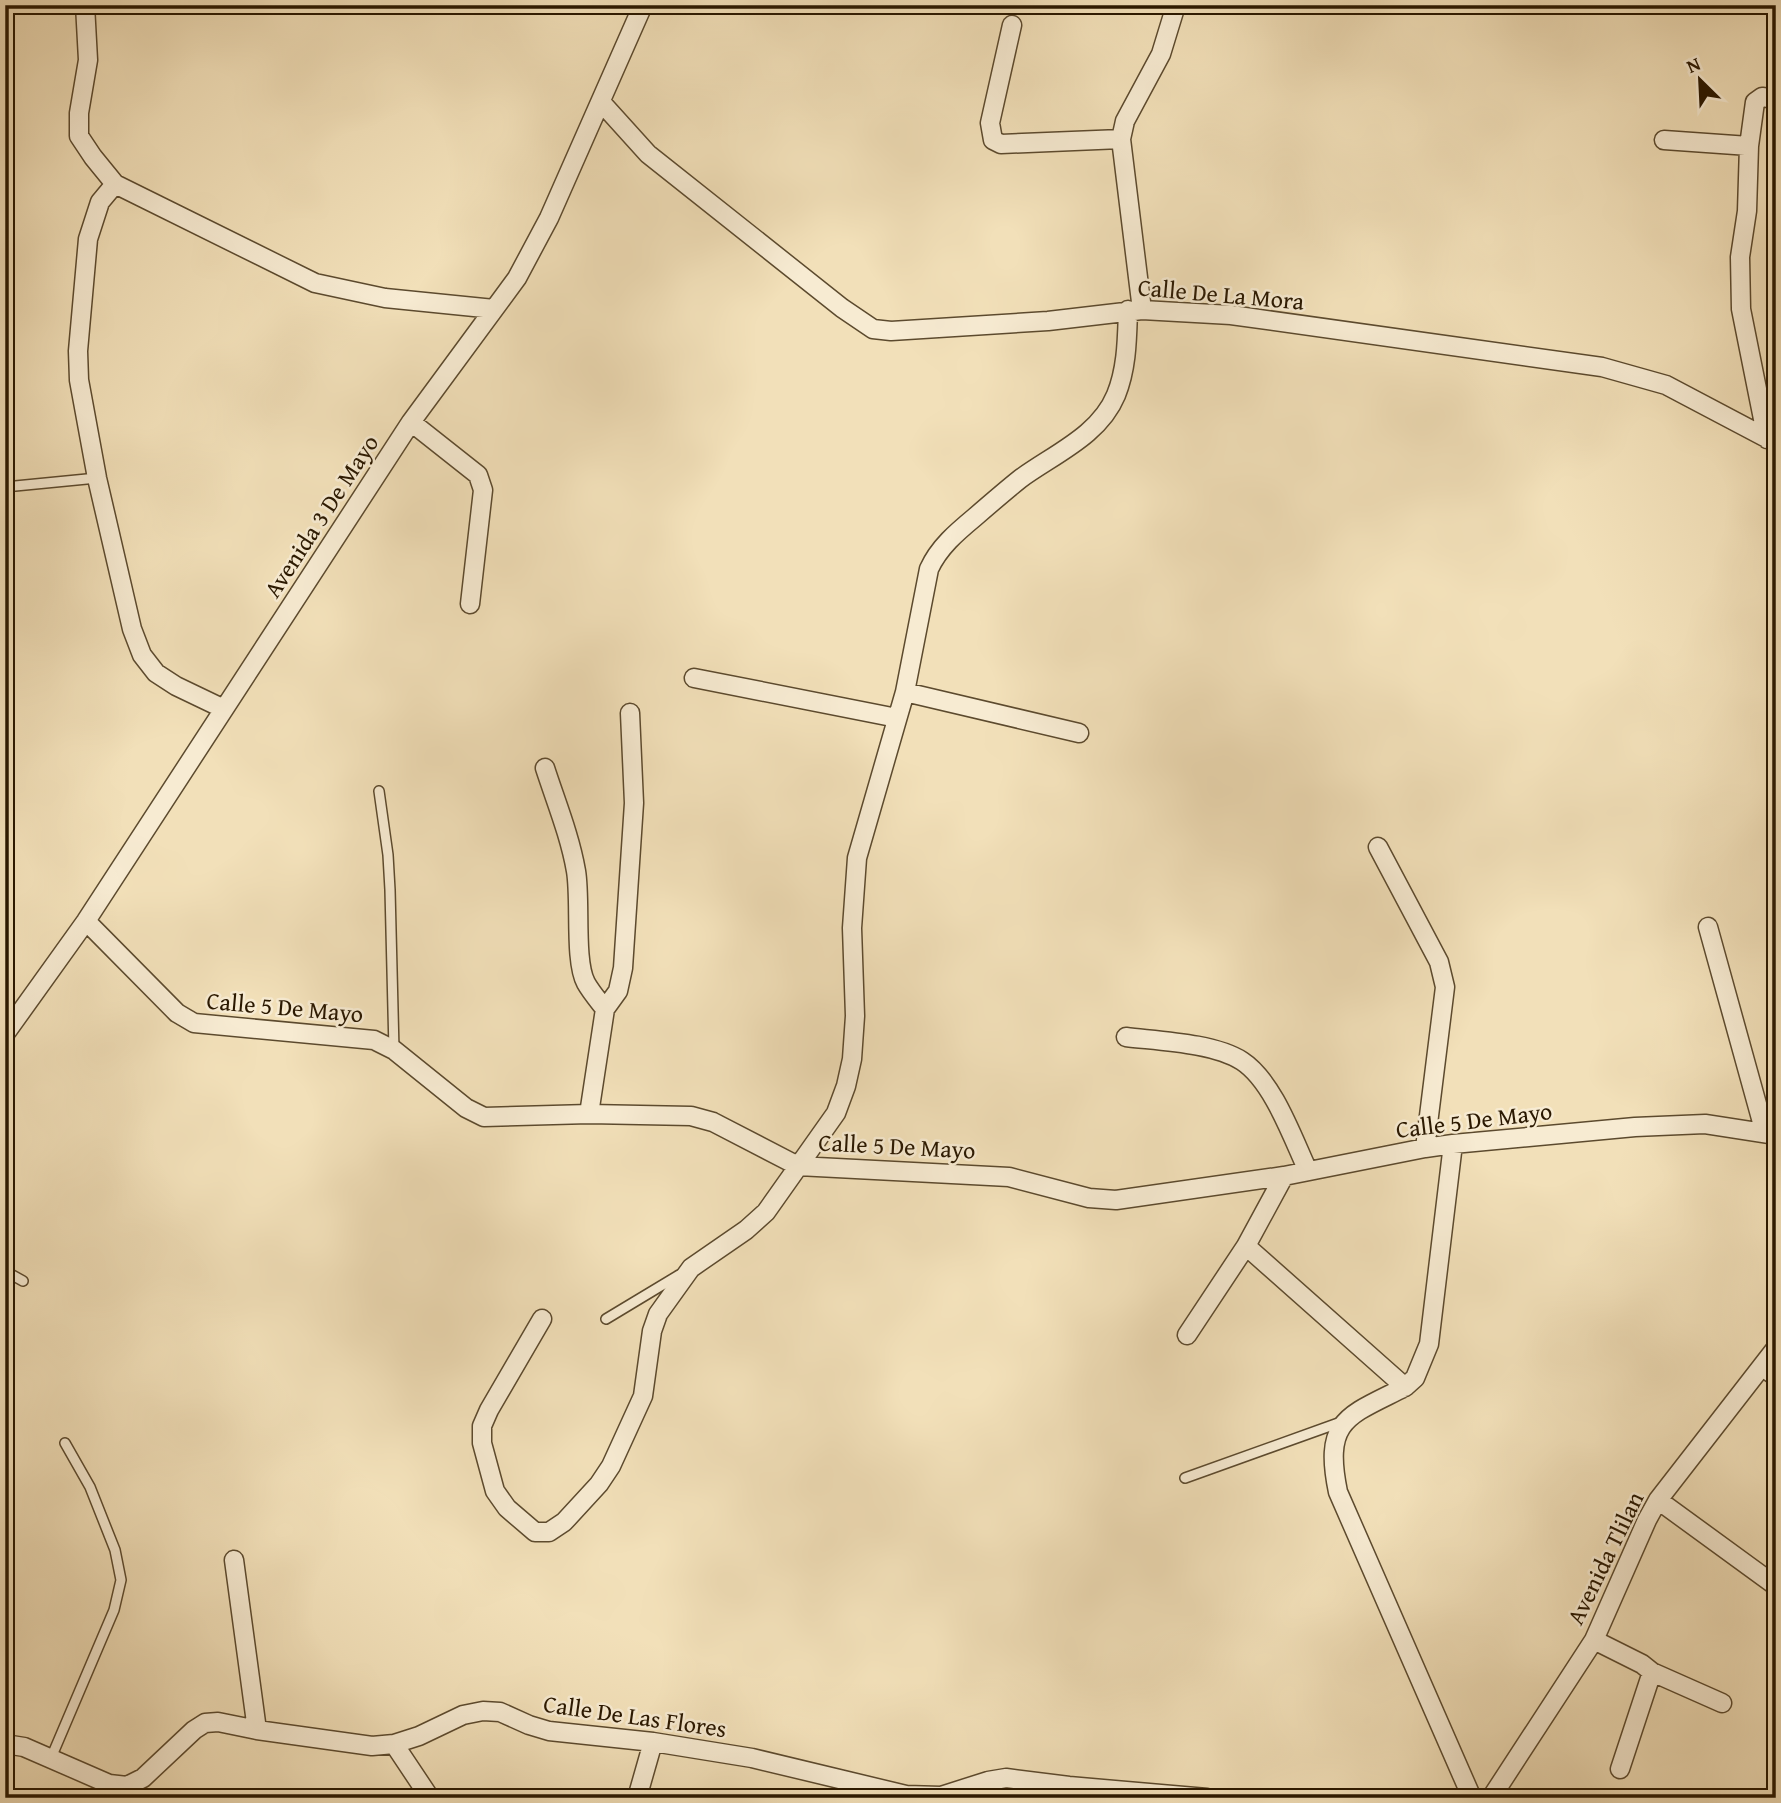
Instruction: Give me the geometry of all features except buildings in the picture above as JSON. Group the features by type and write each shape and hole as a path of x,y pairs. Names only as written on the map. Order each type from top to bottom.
{"street":[{"path":"85,5 88,60 79,113 79,136 116,184 315,283 384,298 494,309"},
{"name":"Avenida 3 De Mayo","path":"5,1034 86,921 411,422 517,278 549,218 643,5"},
{"path":"542,1320 489,1410 482,1426 482,1443 495,1491 507,1508 536,1532 549,1532 564,1522 599,1484 611,1466 643,1396 655,1322 691,1268 746,1230 766,1212 836,1113 852,1059 855,1016 852,928 857,858 905,692 926,582 934,558 949,539 986,507 1097,423 1116,395 1135,310 1121,139 1125,121 1161,54 1176,5"},
{"path":"1012,25 990,123 993,140 1001,144 1121,139"},
{"path":"1771,441 1741,309 1740,257 1747,211 1749,146 1755,102 1762,97 1776,99"},
{"name":"Calle De La Mora","path":"601,102 648,154 873,330 1048,321 1135,310 1231,315 1602,367 1666,385 1771,441"},
{"path":"1664,140 1749,146"},
{"path":"116,184 100,202 88,239 78,351 79,380 97,478 132,629 142,654 156,673 176,686 224,709"},
{"path":"411,422 478,475 483,490 470,604"},
{"path":"694,678 897,718"},
{"path":"905,692 1079,733"},
{"path":"589,1114 605,1009 618,990 623,968 634,803 630,713"},
{"path":"545,768 570,842 576,872 580,965 585,982 605,1009"},
{"path":"1378,847 1440,962 1445,987 1424,1148"},
{"name":"Calle 5 De Mayo","path":"86,921 177,1013 194,1024 374,1040 394,1050 475,1114 494,1118 589,1114 691,1116 713,1122 798,1166 1009,1177 1088,1198 1116,1200 1284,1176 1453,1144 1635,1127 1705,1124 1770,1134"},
{"path":"1708,927 1770,1134"},
{"path":"1126,1037 1177,1042 1214,1050 1242,1061 1262,1081 1308,1171"},
{"path":"1453,1144 1429,1344 1415,1378 1405,1387 1353,1413 1344,1421 1334,1450 1334,1470 1338,1492 1472,1798"},
{"path":"1187,1335 1246,1246 1284,1176"},
{"path":"1246,1246 1405,1387"},
{"name":"Avenida Tlilan","path":"1491,1798 1594,1640 1658,1500 1776,1348"},
{"path":"1658,1500 1776,1586"},
{"path":"234,1560 257,1730"},
{"path":"1594,1640 1643,1664 1653,1672 1722,1703"},
{"path":"1620,1769 1653,1672"},
{"name":"Calle De Las Flores","path":"5,1744 24,1747 51,1758 121,1792 143,1778 205,1723 218,1722 372,1746 394,1744 419,1736 463,1715 482,1711 500,1712 549,1731 653,1742 752,1758 877,1790 915,1796 941,1796 1006,1778 1066,1792 1207,1798"},
{"path":"637,1798 653,1742"},
{"path":"394,1744 430,1798"}],"lane":[{"path":"5,487 97,478"},
{"path":"379,791 389,878 394,1050"},
{"path":"606,1319 691,1268"},
{"path":"5,1270 23,1281"},
{"path":"1759,1370 1776,1382"},
{"path":"1185,1478 1344,1421"},
{"path":"51,1758 114,1610 121,1580 115,1550 90,1487 65,1443"}]}
